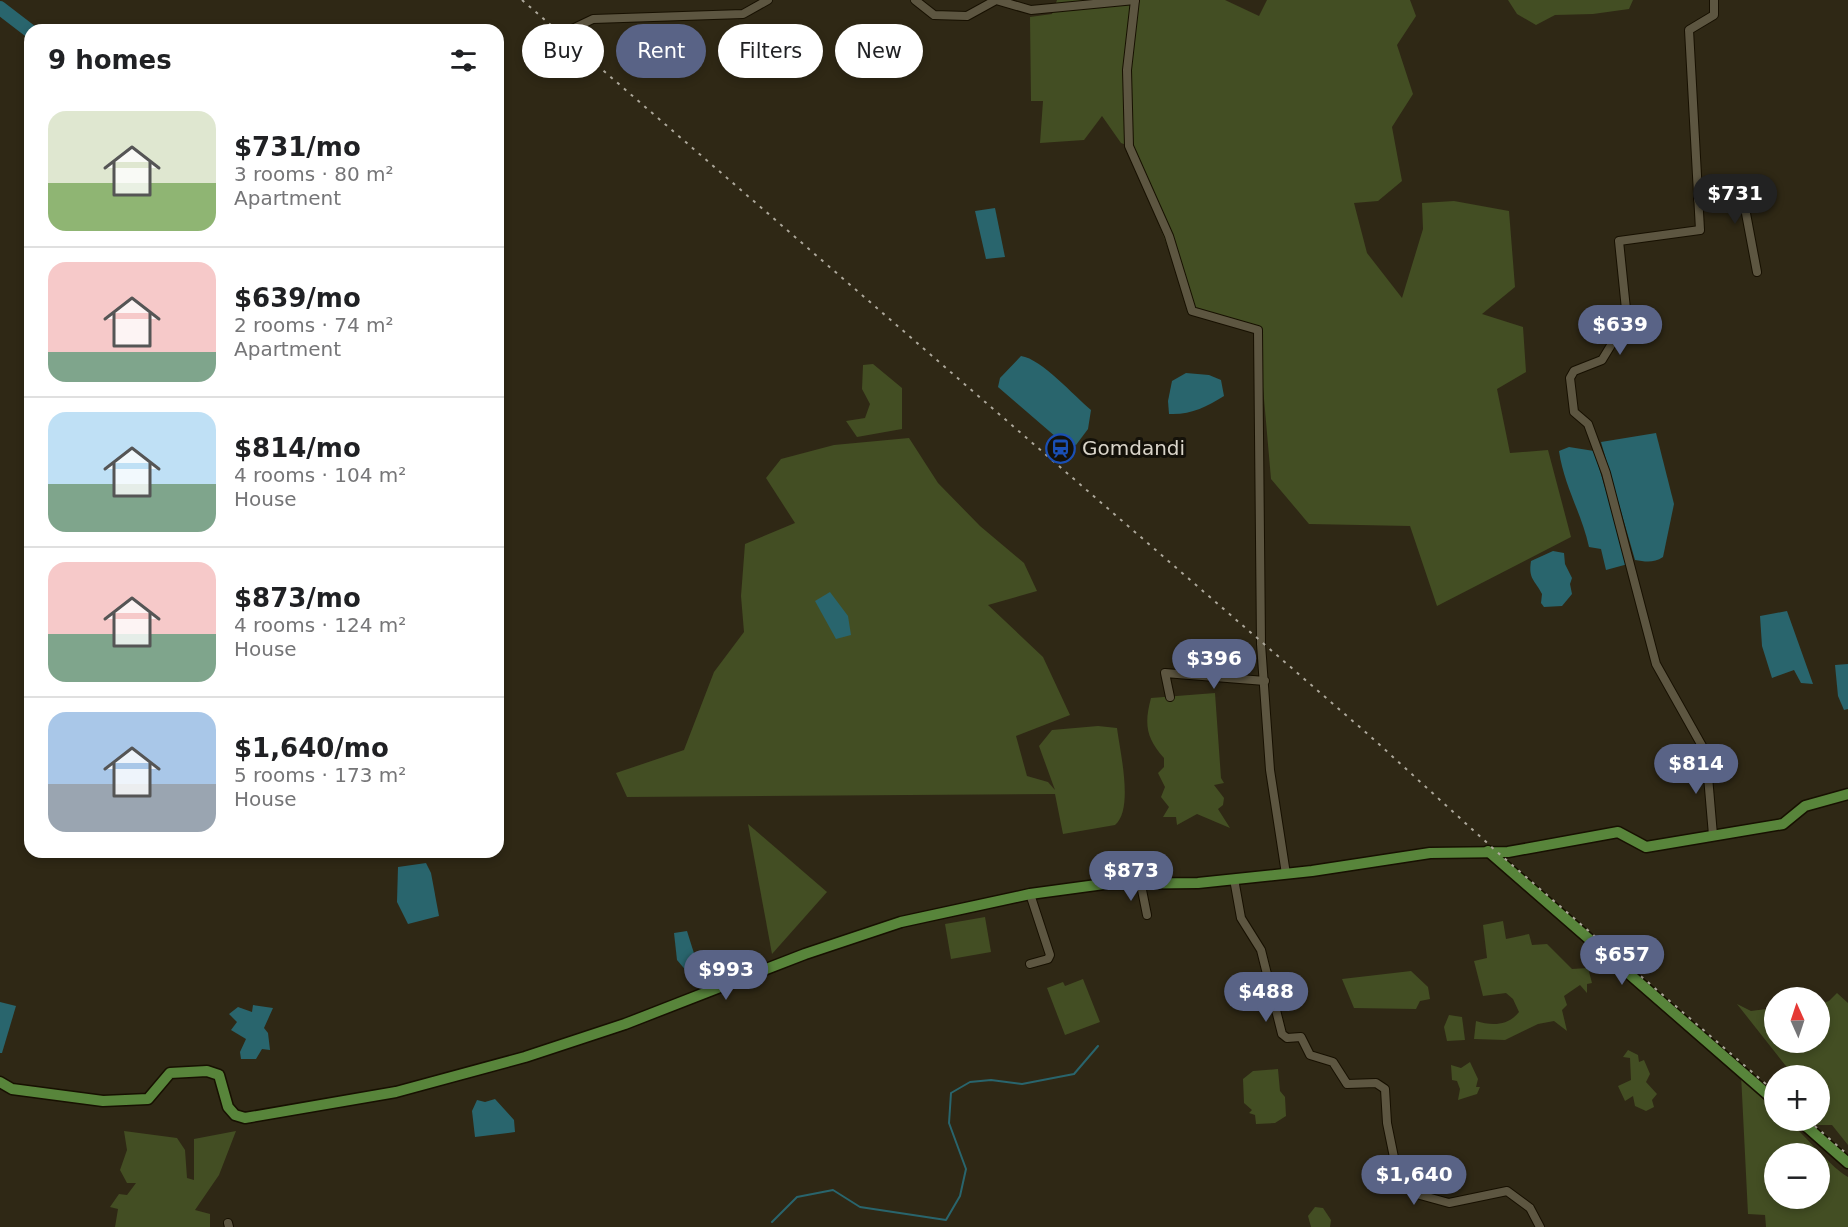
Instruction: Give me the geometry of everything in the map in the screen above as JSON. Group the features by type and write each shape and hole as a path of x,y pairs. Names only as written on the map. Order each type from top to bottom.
{"main road":[{"path":"0,1082 12,1089 103,1101 148,1099 170,1073 207,1071 219,1075 228,1107 235,1115 245,1118 396,1092 525,1057 625,1024 805,954 901,922 1030,894 1104,884 1141,885 1286,874 1430,853 1508,852 1618,832 1646,847 1783,824 1805,806 1848,794"},
{"path":"1488,851 1764,1091"},
{"path":"1812,1131 1848,1163"}],"street":[{"path":"583,24 593,19 743,14 768,0"},
{"path":"915,0 934,15 967,16 996,0 1031,10 1135,0 1127,70 1129,146 1169,236 1192,311 1258,330 1262,644 1270,770 1286,874"},
{"path":"1713,836 1706,753 1656,664 1606,473 1588,424 1574,412 1570,378 1575,371 1602,360 1627,320 1620,241 1700,230 1689,30 1714,15 1714,0"},
{"path":"1698,199 1742,192 1757,272"},
{"path":"1170,697 1165,674 1265,681"},
{"path":"1234,879 1241,918 1261,950 1282,1034 1287,1038 1301,1037 1310,1055 1333,1062 1347,1084 1376,1083 1385,1089 1387,1123 1398,1177 1420,1195 1449,1203 1507,1191 1530,1208 1540,1227"},
{"path":"1141,885 1147,915"},
{"path":"1030,894 1050,955 1048,959 1030,964"}],"green space":[{"path":"1057,0 1225,0 1259,16 1267,0 1410,0 1416,16 1397,45 1413,94 1392,127 1402,181 1378,201 1354,203 1367,253 1402,298 1423,229 1422,203 1454,201 1509,211 1515,287 1482,314 1523,327 1526,372 1497,389 1510,453 1548,450 1571,537 1437,606 1410,526 1309,524 1271,479 1258,330 1192,311 1129,146 1121,143 1102,116 1084,140 1040,143 1043,101 1031,101 1030,17 1052,14"},
{"path":"1508,0 1633,0 1629,9 1593,14 1555,15 1536,25 1517,14"},
{"path":"873,364 902,388 902,429 857,437 846,421 865,418 870,404 862,389 863,365"},
{"path":"909,438 938,483 980,526 1024,563 1037,591 988,605 1043,657 1070,715 1016,736 1027,776 1048,782 1055,790 1039,746 1052,730 1098,726 1117,728 1125,794 1121,817 1115,825 1063,834 1055,794 627,797 616,773 684,750 714,672 744,632 741,596 745,544 795,523 766,478 781,459 834,445"},
{"path":"1215,693 1221,778 1224,783 1214,785 1224,798 1223,805 1218,809 1230,828 1197,814 1177,825 1176,817 1163,817 1169,807 1161,797 1165,787 1158,773 1164,767 1164,758 1153,744 1148,730 1151,698"},
{"path":"748,824 827,892 772,954"},
{"path":"985,917 991,952 951,959 945,924"},
{"path":"1503,921 1506,939 1529,934 1532,945 1547,944 1572,969 1588,968 1592,983 1587,984 1587,993 1580,985 1564,996 1567,1005 1562,1010 1567,1031 1554,1021 1538,1024 1505,1040 1474,1039 1476,1021 1499,1024 1515,1017 1519,1012 1513,999 1506,993 1483,996 1474,961 1487,958 1483,925"},
{"path":"1411,971 1428,987 1430,999 1420,1001 1416,1009 1354,1008 1342,979"},
{"path":"1083,979 1100,1022 1065,1035 1047,988 1063,982 1065,986"},
{"path":"1837,993 1848,1003 1848,1145 1830,1125 1830,1065 1785,1065 1776,1053 1830,1053 1830,1000"},
{"path":"1737,1004 1751,1011 1764,1009 1764,1038"},
{"path":"1449,1015 1462,1017 1465,1040 1447,1041 1444,1027"},
{"path":"1628,1050 1638,1055 1639,1062 1644,1060 1650,1074 1646,1082 1657,1094 1652,1100 1654,1107 1646,1111 1635,1106 1633,1096 1625,1101 1618,1086 1631,1080 1630,1058 1623,1057"},
{"path":"1470,1062 1478,1079 1476,1087 1480,1087 1477,1094 1458,1100 1460,1089 1457,1081 1452,1080 1451,1065 1461,1068"},
{"path":"1278,1069 1280,1091 1285,1097 1286,1116 1275,1123 1256,1124 1255,1115 1249,1113 1252,1110 1244,1103 1243,1079 1253,1071"},
{"path":"1741,1074 1764,1097 1764,1131 1799,1131 1810,1143 1764,1143 1764,1209 1830,1209 1830,1163 1848,1177 1848,1227 1766,1227 1765,1215 1748,1214"},
{"path":"124,1131 177,1138 185,1150 187,1178 194,1180 194,1139 236,1131 219,1175 195,1210 210,1214 210,1227 115,1227 118,1209 110,1207 119,1194 127,1195 136,1183 127,1183 120,1170 127,1150"},
{"path":"1315,1207 1323,1208 1331,1220 1330,1227 1311,1227 1308,1216"}],"water":[{"path":"995,208 1005,257 986,259 975,211"},
{"path":"1021,356 1048,371 1091,410 1088,429 1076,445 1056,437 998,387 1000,378"},
{"path":"1186,373 1209,375 1221,380 1224,396 1198,410 1169,414 1168,401 1172,381"},
{"path":"1656,433 1674,504 1663,557 1653,561 1635,560 1601,442"},
{"path":"1569,447 1594,451 1628,564 1606,570 1601,549 1589,547 1561,464 1559,451"},
{"path":"1553,551 1564,553 1565,564 1572,578 1570,584 1572,594 1562,606 1544,607 1541,603 1542,594 1531,576 1530,567 1531,561"},
{"path":"830,592 848,616 851,635 836,639 815,601"},
{"path":"1787,611 1813,684 1801,683 1794,670 1772,678 1762,646 1760,616"},
{"path":"1848,664 1848,709 1844,710 1838,696 1835,665"},
{"path":"426,863 431,873 439,916 408,924 397,902 398,867"},
{"path":"687,931 698,966 688,973 677,960 674,933"},
{"path":"0,1002 16,1006 2,1053 0,1053"},
{"path":"253,1005 273,1008 264,1028 268,1033 270,1050 262,1049 256,1059 241,1059 240,1052 246,1039 231,1030 237,1022 229,1014 238,1007 252,1012"},
{"path":"495,1099 514,1120 515,1132 475,1137 472,1111 477,1100 485,1102"}],"waterway":[{"path":"0,8 24,26"},
{"path":"772,1222 797,1197 833,1190 860,1207 946,1220 960,1196 966,1169 949,1123 951,1093 970,1082 991,1080 1022,1084 1074,1074 1098,1046"}],"railway":[{"path":"522,0 1370,736 1496,851 1764,1082"},
{"path":"1821,1131 1848,1155"}],"place":[{"name":"Gomdandi","path":"1061,448"}]}
